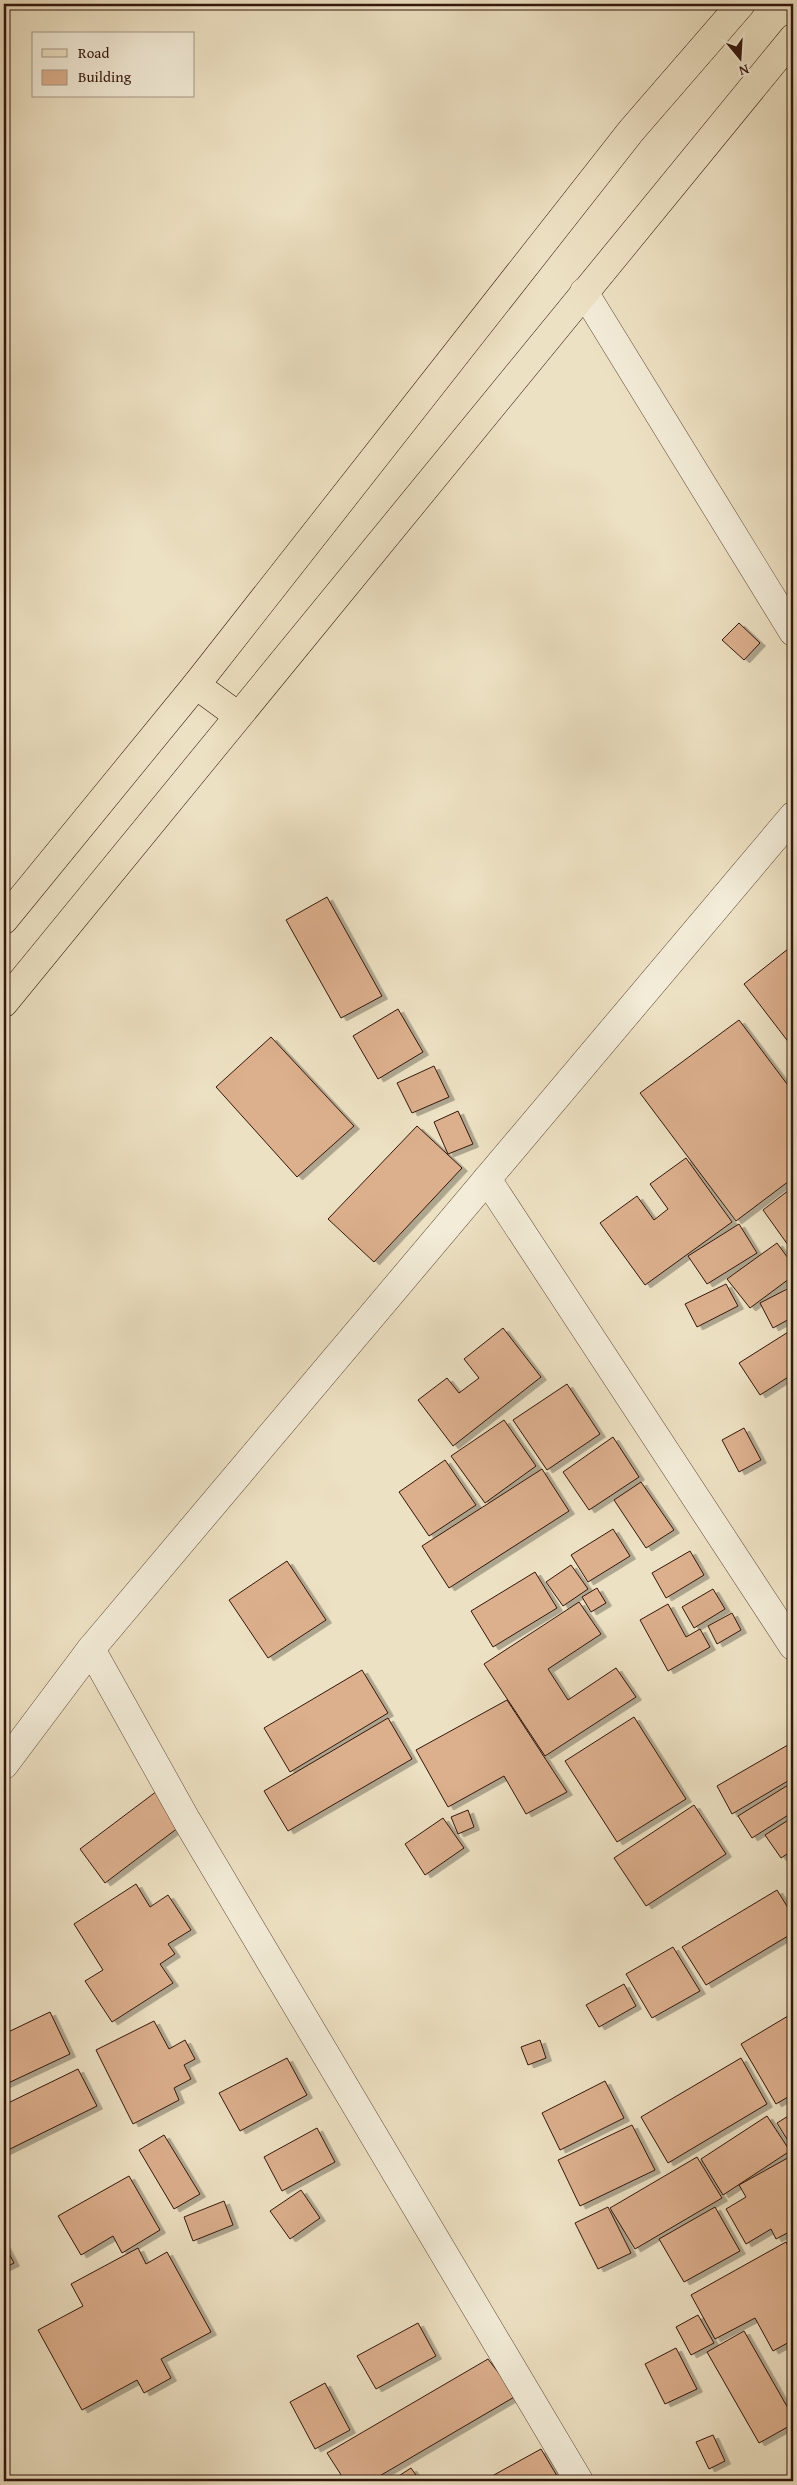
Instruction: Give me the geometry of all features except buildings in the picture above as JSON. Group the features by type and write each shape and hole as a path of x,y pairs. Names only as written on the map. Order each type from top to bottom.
{"main road":[{"path":"4,920 196,685 631,131 741,4"},
{"path":"4,1003 237,714 793,38"},
{"path":"196,685 237,714"}],"street":[{"path":"584,292 793,632"},
{"path":"4,1765 91,1649 793,816"},
{"path":"487,1179 793,1646"},
{"path":"91,1649 187,1821 579,2481"}]}
